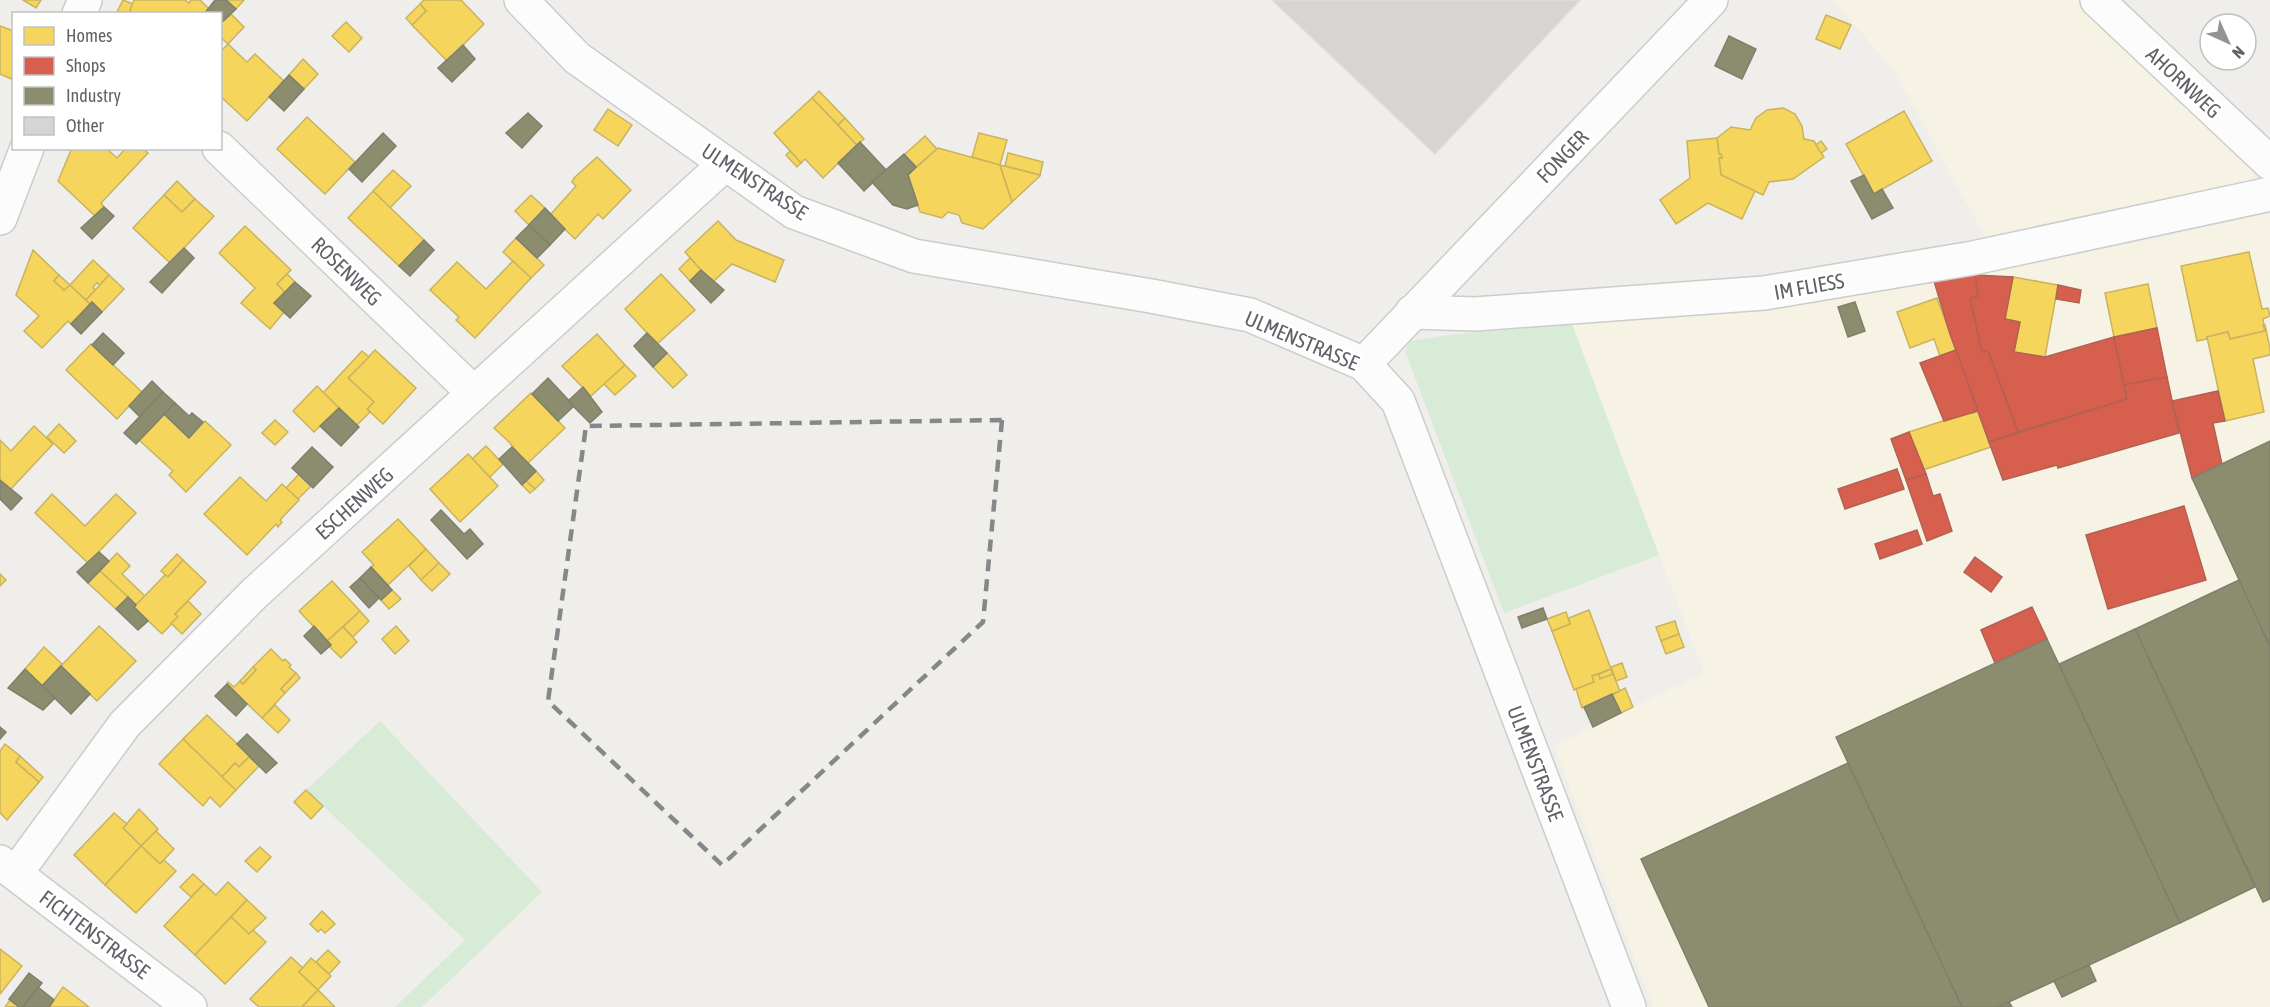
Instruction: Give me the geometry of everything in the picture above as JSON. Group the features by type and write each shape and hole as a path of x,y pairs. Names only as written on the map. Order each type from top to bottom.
{"street":[{"name":"ULMENSTRASSE","path":"521,0 577,58 794,212 914,256 1250,315 1364,364 1398,401 1629,1007"},
{"name":"FONGER","path":"1412,312 1711,0"},
{"name":"AHORNWEG","path":"2097,0 2270,163"},
{"path":"0,218 26,150"},
{"name":"ROSENWEG","path":"221,150 474,393"},
{"name":"ESCHENWEG","path":"8,867 125,724 255,593 725,164"},
{"name":"IM FLIESS","path":"1412,312 1475,314 1764,293 1973,258 2270,194"},
{"path":"1364,364 1412,312"},
{"name":"FICHTENSTRASSE","path":"8,867 190,1007"}],"highlighted area":[{"path":"1002,420 983,622 722,865 548,701 586,426"}],"shaded area":[{"path":"1833,0 2083,0 2257,165 2251,185 1987,241 1894,70"},
{"path":"2270,213 2270,1007 1653,1007 1554,746 1704,673 1572,324 1769,306 1931,280 2140,242"}],"green space":[{"path":"1572,324 1659,555 1504,613 1405,351 1411,341 1449,335"},
{"path":"380,721 542,892 422,1007 395,1007 465,940 306,790"}],"building: Homes":[{"path":"23,0 41,0 36,8"},
{"path":"123,0 133,4 130,10 132,12 117,12"},
{"path":"134,0 185,0 189,3 191,0 200,0 209,9 206,12 132,12 130,10"},
{"path":"226,0 244,0 236,9"},
{"path":"424,0 461,0 484,24 447,61 412,25 426,11 420,4"},
{"path":"420,4 426,11 412,25 406,18"},
{"path":"231,14 244,27 228,44 222,39 222,22"},
{"path":"1826,15 1851,25 1840,49 1816,39"},
{"path":"346,22 362,38 349,52 332,36"},
{"path":"0,26 12,30 12,79 0,74"},
{"path":"228,44 247,62 255,54 284,81 247,121 222,98 222,50"},
{"path":"303,59 318,74 304,89 289,75"},
{"path":"819,91 845,118 838,125 812,98"},
{"path":"812,98 857,145 823,178 805,159 801,163 774,133"},
{"path":"1783,108 1795,114 1802,126 1804,139 1814,141 1824,157 1793,179 1769,182 1763,195 1721,175 1719,158 1722,158 1719,154 1717,138 1731,127 1750,130 1756,118 1767,110"},
{"path":"608,109 632,125 618,146 594,130"},
{"path":"1904,111 1932,161 1874,194 1846,144"},
{"path":"307,117 355,162 325,194 277,149"},
{"path":"845,118 864,139 857,145 838,125"},
{"path":"979,133 1007,140 1000,165 972,157"},
{"path":"925,136 937,149 916,167 904,155"},
{"path":"1717,138 1719,154 1722,158 1719,158 1721,175 1755,191 1742,219 1708,203 1676,224 1660,200 1690,178 1687,141"},
{"path":"1821,141 1827,149 1821,153 1816,145"},
{"path":"938,148 1000,165 1012,202 983,229 962,223 959,215 948,212 942,218 920,212 908,175"},
{"path":"71,150 108,150 117,158 124,150 144,150 148,153 101,203 104,207 95,216 58,181"},
{"path":"790,151 801,163 797,167 786,155"},
{"path":"1008,153 1043,162 1040,175 1005,166"},
{"path":"597,157 631,190 603,219 598,214 575,239 550,215 576,186 572,182 574,178"},
{"path":"1000,165 1040,175 1040,176 1012,202"},
{"path":"393,170 411,186 390,208 373,191"},
{"path":"177,181 195,199 182,212 164,195"},
{"path":"373,191 424,240 399,266 348,218"},
{"path":"164,195 182,212 195,199 214,216 170,263 133,228"},
{"path":"531,195 545,208 529,225 515,211"},
{"path":"718,221 736,240 784,260 775,282 732,264 713,282 701,270 685,252"},
{"path":"245,226 291,270 277,284 285,292 274,303 284,312 270,329 241,303 255,288 219,253"},
{"path":"516,238 544,265 531,278 503,252"},
{"path":"33,250 59,275 54,281 64,290 70,285 90,304 71,324 68,321 42,348 24,331 39,316 16,295"},
{"path":"2249,252 2262,309 2268,308 2270,316 2263,319 2265,331 2230,339 2228,332 2197,341 2181,266"},
{"path":"690,258 701,270 690,281 679,269"},
{"path":"93,260 109,275 100,285 97,283 93,287 95,290 86,300 70,285"},
{"path":"513,261 531,278 475,338 456,320 459,317 430,290 457,262 486,289"},
{"path":"287,274 295,282 285,292 277,284"},
{"path":"661,274 695,310 657,344 625,309"},
{"path":"59,275 70,285 64,290 54,281"},
{"path":"109,275 124,289 102,312 92,302 90,304 86,300"},
{"path":"2013,277 2058,285 2045,357 2014,352 2020,322 2005,319"},
{"path":"2148,284 2157,328 2114,337 2105,293"},
{"path":"1937,298 1956,350 1940,356 1934,339 1910,348 1897,312"},
{"path":"2263,325 2265,325 2270,355 2253,359 2264,412 2225,421 2207,337 2228,332 2230,339 2265,331"},
{"path":"597,334 625,365 591,396 562,366"},
{"path":"91,344 142,392 117,419 66,370"},
{"path":"375,350 416,388 383,424 367,409 374,402 348,378"},
{"path":"362,351 369,357 348,378 374,402 367,409 370,412 357,425 323,393"},
{"path":"667,353 687,375 673,388 653,367"},
{"path":"625,365 636,376 615,395 604,384"},
{"path":"317,386 339,408 314,432 293,411"},
{"path":"531,393 565,428 527,464 494,428"},
{"path":"1973,411 1973,413 1978,411 1991,447 1923,470 1909,432"},
{"path":"164,414 189,438 205,421 231,445 186,492 169,475 173,471 139,440"},
{"path":"275,420 288,432 275,445 262,433"},
{"path":"59,424 76,441 64,453 47,437"},
{"path":"34,426 53,444 10,490 0,480 0,440 11,451"},
{"path":"486,446 503,464 490,477 472,459"},
{"path":"468,454 498,486 460,522 430,489"},
{"path":"536,471 544,480 535,489 526,481"},
{"path":"299,474 311,486 298,499 286,488"},
{"path":"240,477 266,501 282,484 299,500 280,520 282,522 278,527 276,524 247,555 204,514"},
{"path":"526,481 535,489 530,493 522,485"},
{"path":"52,494 85,526 116,494 136,513 88,563 35,513"},
{"path":"398,519 426,549 388,585 371,567 374,565 362,552"},
{"path":"426,549 439,563 421,580 409,566"},
{"path":"117,553 130,566 122,574 145,596 136,605 100,571"},
{"path":"177,554 183,560 168,577 161,571"},
{"path":"183,560 206,582 175,614 178,617 162,634 134,607 165,575 168,577"},
{"path":"439,563 450,574 432,591 421,580"},
{"path":"100,571 128,597 116,609 88,583"},
{"path":"0,574 6,580 0,586"},
{"path":"332,581 360,611 327,641 299,611"},
{"path":"392,590 401,599 389,609 381,600"},
{"path":"188,601 201,614 182,634 171,623 178,617 175,614"},
{"path":"1589,610 1611,669 1592,676 1594,682 1574,690 1552,631 1570,624 1569,618"},
{"path":"360,611 369,621 353,637 343,627"},
{"path":"1566,612 1570,624 1552,631 1547,619"},
{"path":"1675,621 1679,634 1661,641 1656,627"},
{"path":"99,626 136,661 97,701 61,666"},
{"path":"396,626 409,641 395,654 382,639"},
{"path":"343,627 357,642 341,658 327,641"},
{"path":"1679,634 1684,647 1666,654 1661,641"},
{"path":"44,647 62,664 42,686 25,669"},
{"path":"271,649 283,661 285,659 296,673 281,689 285,693 262,718 227,684 228,682 234,687 240,681 243,684 256,670 253,667"},
{"path":"1622,663 1627,677 1616,681 1611,667"},
{"path":"253,667 256,670 243,684 240,681"},
{"path":"1611,669 1613,674 1600,679 1599,674"},
{"path":"296,673 300,678 285,693 281,689"},
{"path":"1599,674 1600,679 1613,674 1620,691 1582,708 1576,689 1594,682 1592,676"},
{"path":"1625,688 1633,707 1621,713 1612,695"},
{"path":"275,705 290,720 278,733 262,718"},
{"path":"207,715 250,756 239,767 235,763 222,777 183,739"},
{"path":"183,739 236,790 220,807 210,797 203,806 159,764"},
{"path":"5,744 20,756 16,762 39,782 7,820 0,813 0,751"},
{"path":"20,756 43,777 39,782 16,762"},
{"path":"249,757 259,766 236,790 222,777 235,763 239,767"},
{"path":"306,790 323,806 311,819 294,802"},
{"path":"139,809 158,829 141,846 123,828"},
{"path":"114,813 127,824 123,828 141,846 105,885 74,855"},
{"path":"156,831 174,849 160,864 141,846"},
{"path":"141,846 160,864 164,860 176,871 136,913 105,885"},
{"path":"260,847 271,857 257,872 245,861"},
{"path":"193,874 204,884 191,897 180,887"},
{"path":"228,882 247,900 195,955 164,926 204,884 216,895"},
{"path":"247,900 266,918 249,934 231,917"},
{"path":"322,911 335,924 325,933 321,929 318,932 310,924"},
{"path":"231,917 249,934 253,930 266,942 225,984 195,955"},
{"path":"0,949 22,966 0,994"},
{"path":"328,950 340,962 329,974 316,962"},
{"path":"291,957 303,968 299,972 318,990 302,1007 259,1007 250,999"},
{"path":"311,958 331,976 318,990 299,972"},
{"path":"63,987 89,1007 49,1007"},
{"path":"318,990 335,1007 302,1007"},
{"path":"10,1000 19,1007 5,1007"}],"building: Shops":[{"path":"1975,275 2013,277 2005,319 2020,322 2014,352 2045,357 2114,337 2127,399 2018,432 1988,351 1982,352 1970,298 1978,296"},
{"path":"1975,275 1978,296 1970,298 1982,352 1988,351 2018,432 1989,442 1950,334 1934,281"},
{"path":"2058,285 2081,290 2079,303 2056,299"},
{"path":"2157,328 2167,377 2124,385 2114,337"},
{"path":"1956,350 1978,411 1944,421 1920,363"},
{"path":"2167,377 2179,433 2058,468 2057,465 2003,480 1989,442 2127,399 2124,385"},
{"path":"2218,391 2225,421 2213,423 2222,464 2192,478 2172,401"},
{"path":"1909,432 1926,474 1906,480 1891,439"},
{"path":"1897,469 1904,489 1845,509 1838,489"},
{"path":"1926,474 1933,496 1940,494 1952,531 1927,541 1906,480"},
{"path":"2184,506 2206,580 2108,609 2086,535"},
{"path":"1917,530 1922,544 1880,559 1875,544"},
{"path":"1975,557 2002,577 1991,592 1964,572"},
{"path":"2032,607 2047,639 1995,663 1981,630"}],"building: Industry":[{"path":"215,0 226,0 236,9 222,22 222,12 206,12"},
{"path":"1729,36 1756,49 1742,79 1715,66"},
{"path":"463,45 475,59 452,82 438,68"},
{"path":"289,75 304,89 284,111 269,97"},
{"path":"528,113 542,126 522,148 506,133"},
{"path":"383,133 396,146 362,182 349,169"},
{"path":"860,142 886,170 864,191 838,163"},
{"path":"904,154 916,167 908,175 918,205 907,209 893,205 872,182"},
{"path":"1864,175 1874,194 1882,189 1893,208 1872,219 1851,181"},
{"path":"104,207 114,216 92,239 81,228"},
{"path":"545,208 565,229 550,245 529,225"},
{"path":"529,225 550,245 537,258 516,238"},
{"path":"424,240 434,250 410,276 399,266"},
{"path":"184,248 194,258 162,293 150,282"},
{"path":"701,270 724,290 711,303 690,281"},
{"path":"295,282 311,296 290,318 274,303"},
{"path":"92,302 102,312 81,334 71,324"},
{"path":"1855,302 1865,331 1848,337 1838,307"},
{"path":"103,333 124,353 113,365 92,345"},
{"path":"647,333 667,353 653,367 634,346"},
{"path":"548,378 574,406 558,421 532,394"},
{"path":"152,381 163,392 140,417 129,406"},
{"path":"583,387 602,412 590,423 568,401"},
{"path":"163,392 175,403 136,444 124,433"},
{"path":"175,403 189,416 192,413 203,422 189,438 164,414"},
{"path":"339,408 359,427 341,446 320,426"},
{"path":"2270,441 2270,647 2192,478"},
{"path":"312,447 333,467 313,488 292,468"},
{"path":"512,447 536,471 522,485 499,459"},
{"path":"0,480 22,498 11,510 0,499"},
{"path":"441,510 464,534 470,529 483,544 467,559 431,520"},
{"path":"99,552 109,561 88,583 77,572"},
{"path":"371,567 392,590 381,600 360,578"},
{"path":"360,578 379,598 369,608 350,587"},
{"path":"2239,580 2270,647 2270,899 2263,902 2135,629"},
{"path":"128,597 148,621 138,630 116,609"},
{"path":"1543,608 1547,619 1522,628 1518,617"},
{"path":"314,626 331,645 321,654 304,636"},
{"path":"2135,629 2255,887 2180,923 2059,664"},
{"path":"2047,639 2180,923 1998,1007 1962,1007 1836,737"},
{"path":"61,666 90,694 71,714 42,686"},
{"path":"25,669 55,698 43,710 8,688"},
{"path":"227,684 247,704 236,716 215,696"},
{"path":"1612,694 1621,713 1593,727 1584,707"},
{"path":"0,727 6,732 0,739"},
{"path":"247,734 277,763 266,773 237,744"},
{"path":"1848,763 1962,1007 1709,1007 1641,859"},
{"path":"2089,965 2096,981 2062,997 2054,981"},
{"path":"29,973 42,983 23,1007 19,1007 9,999"},
{"path":"38,987 54,1000 49,1007 23,1007"},
{"path":"2009,1002 2012,1007 1998,1007"}],"building: Other":[{"path":"1272,0 1580,0 1435,154"}]}
